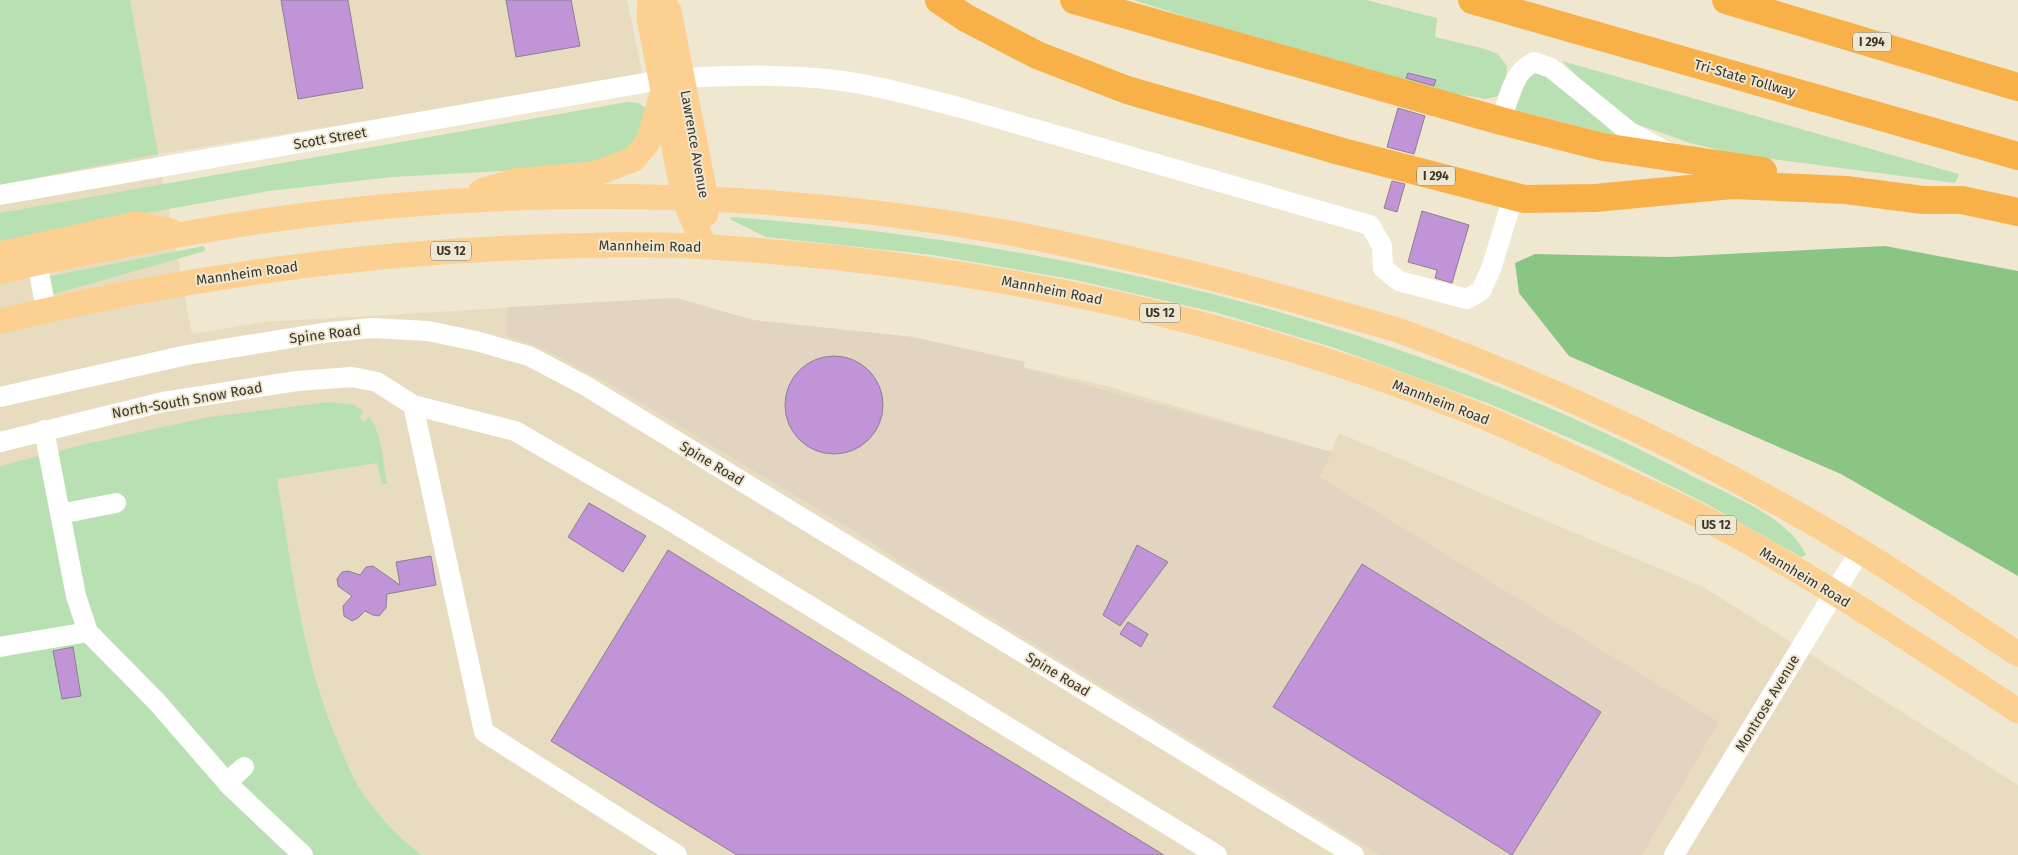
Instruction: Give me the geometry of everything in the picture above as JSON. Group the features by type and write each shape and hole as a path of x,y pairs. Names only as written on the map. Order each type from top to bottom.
{"highway":[{"name":"I 294","path":"939,0 966,18 1037,55 1127,90 1343,152 1524,199 1595,198 1732,185 1846,190 1923,200 1962,200"},
{"name":"I 294","path":"1074,0 1501,121 1603,146 1703,164 1927,189 1962,200 2018,212"},
{"name":"Tri-State Tollway","path":"1472,0 2018,156"},
{"name":"I 294","path":"1726,0 2018,87"}],"main road":[{"name":"Lawrence Avenue","path":"650,0 649,18 669,83 705,247"},
{"name":"Lawrence Avenue","path":"662,0 669,11 669,83"},
{"path":"446,201 514,181 595,174 634,159 648,142 669,83"},
{"path":"0,272 37,262 184,233 334,211 446,201 616,197 695,199 847,210 1006,232 1253,288 1402,332 1552,393 1658,441 1732,478 1860,551 2018,654"},
{"path":"0,254 136,224 184,233"},
{"name":"Mannheim Road","path":"0,321 148,288 254,271 400,254 472,249 593,245 705,247 895,264 990,278 1181,318 1312,356 1480,416 1698,515 1787,564 2018,711"}],"street":[{"path":"1501,121 1514,80 1522,68 1534,62 1550,68 1630,132 1664,151 1703,164"},
{"name":"Scott Street","path":"0,195 669,83 741,75 835,80 903,93 1370,225 1382,246 1383,268 1399,281 1467,299 1481,291 1491,269 1513,196"},
{"path":"37,262 46,310"},
{"name":"Spine Road","path":"0,397 187,355 322,333 372,328 428,331 476,341 529,356 586,386 1354,855"},
{"name":"North-South Snow Road","path":"0,442 163,402 296,381 352,377 377,382 413,405"},
{"path":"677,855 484,732 413,405 515,431 666,518 1217,855"},
{"path":"44,430 76,596 88,632 157,702 227,782 303,855"},
{"path":"60,514 116,503"},
{"name":"Montrose Avenue","path":"1674,855 1860,551"},
{"path":"0,647 88,632"},
{"path":"227,782 244,767"}],"shaded area":[{"path":"0,0 627,0 643,77 158,154 192,334 263,322 676,298 753,320 913,337 1025,362 1023,367 1107,386 1331,452 1339,433 1705,588 2018,785 2018,855 0,855"},
{"path":"676,298 753,320 913,337 1025,362 1023,368 1332,452 1320,477 1719,722 1642,855 1379,855 912,569 862,536 613,386 544,349 506,336 508,307"}],"green space":[{"path":"0,0 130,0 158,154 0,185"},
{"path":"1133,0 1366,0 1437,18 1435,37 1498,54 1507,66 1505,87 1499,96 1485,99 1457,94 1453,101"},
{"path":"1562,61 1959,174 1955,183 1735,154 1690,143 1633,123 1612,112"},
{"path":"1539,71 1547,75 1617,136 1515,110 1529,75"},
{"path":"627,102 638,103 647,109 649,116 629,151 607,160 518,170 392,177 269,191 53,230 0,242 0,213"},
{"path":"731,217 855,229 979,246 1102,268 1224,297 1344,331 1462,372 1577,420 1738,498 1786,529 1798,541 1806,555 1801,557 1705,503 1602,452 1490,404 1329,346 1218,313 1076,280 933,255 766,237 731,220"},
{"path":"204,246 205,251 51,295 46,277"},
{"path":"1885,246 2018,271 2018,576 1841,474 1569,356 1519,293 1515,263 1535,254 1670,257"},
{"path":"329,402 355,405 364,412 359,417 364,422 369,417 374,424 380,441 387,484 382,484 377,463 277,479 293,580 316,680 344,758 366,798 385,821 421,855 0,855 0,466 86,444 209,417"}],"building":[{"path":"281,0 348,0 363,88 298,99"},
{"path":"506,0 571,0 580,46 516,57"},
{"path":"1408,73 1436,80 1434,86 1406,78"},
{"path":"1398,108 1425,116 1414,154 1387,147"},
{"path":"1392,181 1405,184 1397,212 1384,208"},
{"path":"1422,211 1469,225 1452,283 1435,278 1437,270 1408,262"},
{"path":"834,356 853,360 869,370 879,386 883,405 879,424 869,440 853,450 834,454 815,450 799,440 789,424 785,405 789,386 799,370 815,360"},
{"path":"589,503 646,536 623,572 568,537"},
{"path":"1137,545 1168,562 1120,626 1103,615"},
{"path":"668,550 1164,855 737,855 551,741"},
{"path":"431,556 436,585 387,594 386,608 379,616 365,611 352,621 344,616 343,606 352,596 338,586 337,579 342,572 348,571 360,575 366,567 373,566 400,585 396,562"},
{"path":"1362,564 1601,712 1512,855 1273,707"},
{"path":"1128,622 1148,634 1141,647 1120,634"},
{"path":"73,647 81,696 62,699 53,651"}]}
